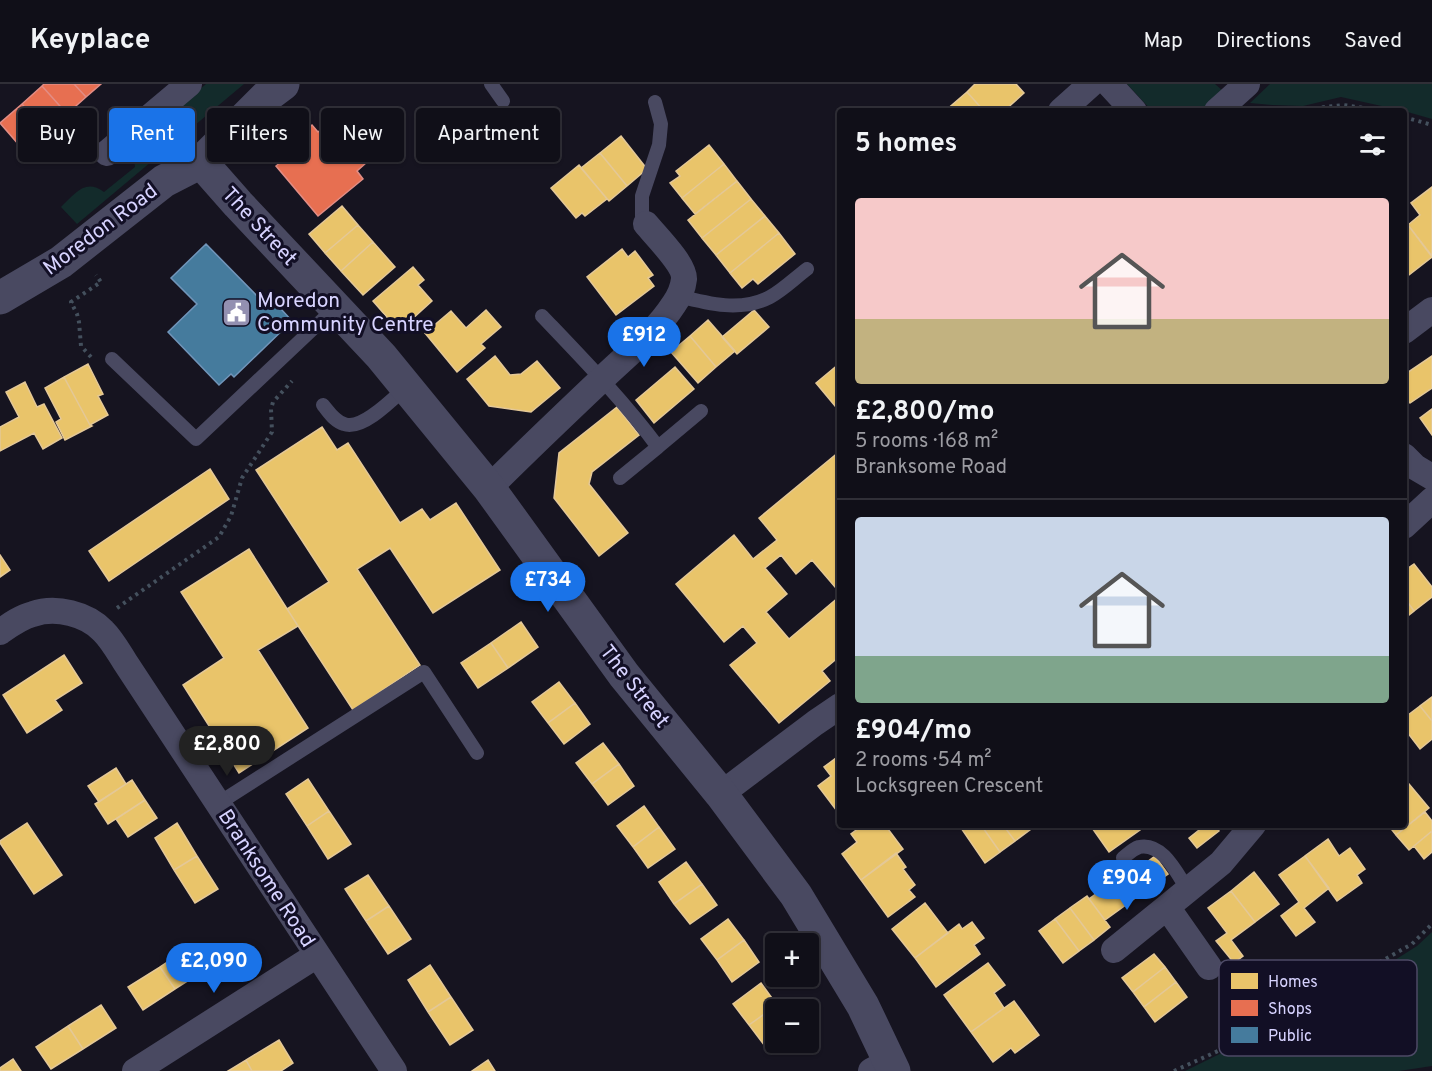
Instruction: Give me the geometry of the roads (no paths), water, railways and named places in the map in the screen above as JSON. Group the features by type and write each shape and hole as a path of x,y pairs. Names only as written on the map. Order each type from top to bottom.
{"street":[{"path":"107,153 189,84"},
{"name":"Moredon Road","path":"0,298 61,262 164,181 201,162 260,103 283,84"},
{"path":"1064,108 1091,84"},
{"path":"1108,84 1131,108"},
{"path":"1221,107 1247,84"},
{"name":"The Street","path":"201,162 381,356 489,488 624,675 721,794 801,904 863,1006 885,1068"},
{"path":"489,488 660,322 679,296 684,278 682,267 646,224"},
{"path":"1407,329 1432,310"},
{"path":"1407,459 1415,467 1432,477"},
{"path":"1407,523 1432,500"},
{"name":"Branksome Road","path":"0,632 33,614 47,611 73,614 96,625 110,638 394,1071"},
{"path":"721,794 837,708"},
{"path":"1114,950 1221,862 1250,828"},
{"path":"1167,907 1209,967"},
{"path":"135,1071 317,955"}],"lane":[{"path":"491,84 503,101"},
{"path":"646,224 642,216 642,196 659,145 661,124 655,102"},
{"path":"679,296 719,305 748,305 772,296 807,269"},
{"path":"112,359 196,439 336,307"},
{"path":"542,316 602,379 658,447"},
{"path":"324,405 338,422 352,426 381,409 406,387"},
{"path":"620,478 701,411"},
{"path":"219,803 424,672 477,753"},
{"path":"1123,858 1142,846 1157,850 1171,864 1188,890"}],"place":[{"name":"Moredon Community Centre","path":"236,312"}]}
